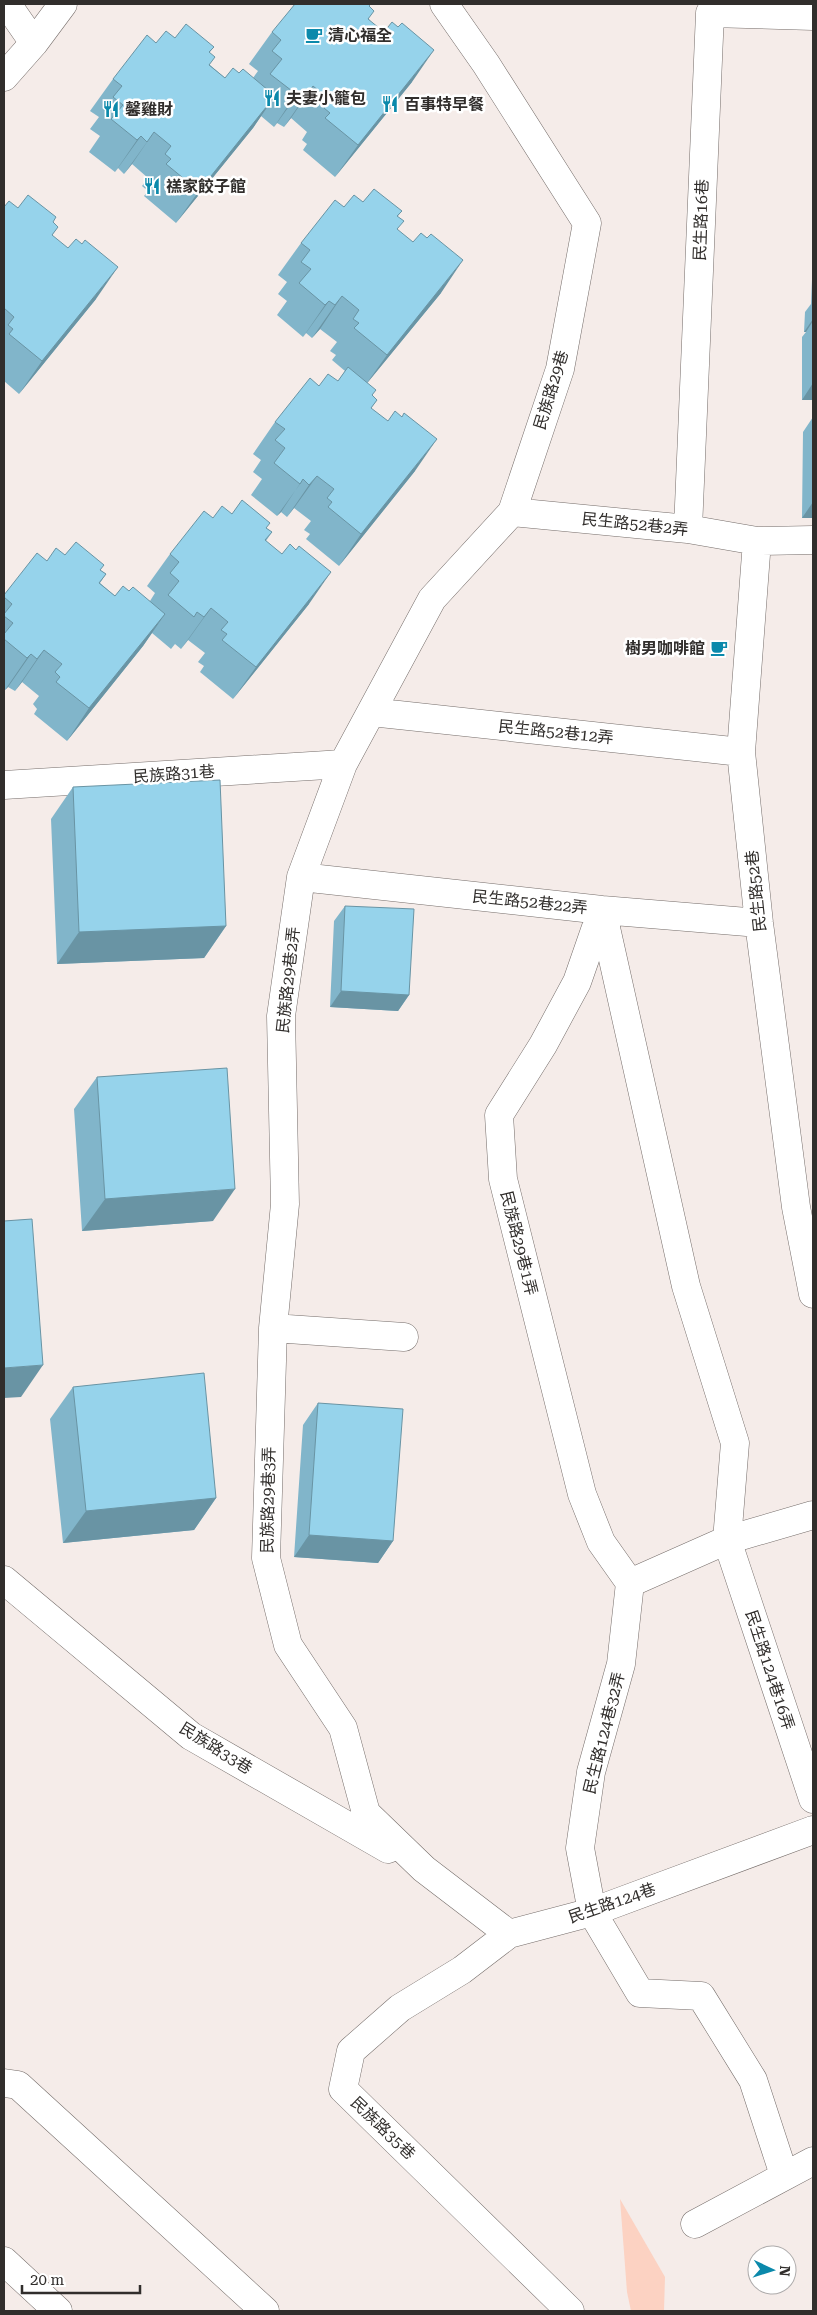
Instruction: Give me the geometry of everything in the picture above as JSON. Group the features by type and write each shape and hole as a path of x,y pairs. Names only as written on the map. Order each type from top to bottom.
{"street":[{"path":"7,4 34,43"},
{"path":"4,77 34,43 64,4"},
{"name":"民族路29巷","path":"343,764 432,599 512,512 560,369 586,223 486,64 444,4"},
{"name":"民生路16巷","path":"688,529 710,9 813,16"},
{"name":"民生路52巷2弄","path":"512,512 688,529 757,541"},
{"path":"757,541 813,540"},
{"name":"民生路52巷","path":"757,541 741,752 759,923 796,1207 813,1294"},
{"name":"民生路52巷12弄","path":"371,712 741,752"},
{"name":"民族路31巷","path":"4,785 343,764"},
{"name":"民族路29巷2弄","path":"285,1204 281,1016 301,877 343,764"},
{"name":"民生路52巷22弄","path":"301,877 602,910 759,923"},
{"path":"602,910 686,1286 735,1443 727,1540"},
{"name":"民族路29巷1弄","path":"602,910 577,982 543,1045 499,1115 503,1179 582,1494 601,1542 630,1583"},
{"name":"民族路29巷3弄","path":"285,1204 273,1328 266,1558 288,1645 343,1728 366,1813 424,1869"},
{"path":"273,1328 404,1337"},
{"path":"630,1583 727,1540 813,1515"},
{"name":"民生路124巷16弄","path":"727,1540 813,1799"},
{"name":"民族路33巷","path":"4,1580 191,1736 424,1869"},
{"name":"民生路124巷32弄","path":"592,1912 580,1848 591,1772 621,1664 630,1583"},
{"name":"民生路124巷","path":"509,1934 592,1912 813,1830"},
{"path":"424,1869 509,1934"},
{"path":"592,1912 640,1993 701,1996 753,2080 784,2175"},
{"name":"民族路35巷","path":"509,1934 462,1970 400,2008 351,2051 343,2088 570,2311"},
{"path":"4,2083 18,2085 265,2311"},
{"path":"695,2224 813,2161"},
{"path":"4,2261 58,2311"}],"shaded area":[{"path":"620,2199 665,2277 664,2311 631,2311 627,2292"}],"building":[{"path":"295,4 371,4 369,6 374,11 368,19 384,32 392,22 398,27 402,23 434,50 358,145 325,118 330,113 324,108 330,100 313,86 306,95 300,91 296,94 270,74 282,59 272,51 281,40 272,32"},
{"path":"186,24 214,47 209,52 215,57 209,65 225,78 233,68 239,73 243,69 275,96 199,191 166,164 171,159 165,154 171,146 154,132 147,142 141,136 137,140 111,119 123,105 113,97 122,86 113,79 147,35 156,43 166,31 175,38"},
{"path":"374,189 402,211 397,216 404,221 397,229 413,242 421,233 427,238 431,234 463,260 387,355 354,328 359,323 353,319 359,310 342,296 335,305 329,301 325,305 299,283 311,269 301,262 310,250 301,243 335,200 344,207 354,195 363,202"},
{"path":"28,195 56,217 53,222 58,227 52,235 68,248 76,239 82,244 85,240 118,267 42,361 9,334 13,329 8,325 14,317 4,308 4,207 9,201 18,208"},
{"path":"348,367 376,390 372,395 377,400 371,408 388,421 395,411 402,417 404,413 437,439 361,534 328,507 332,502 327,498 334,489 317,476 309,485 303,479 300,484 274,463 285,448 275,440 285,429 275,422 310,378 319,386 328,374 338,381"},
{"path":"242,500 270,523 266,528 272,532 265,540 282,554 290,544 296,550 299,546 331,572 256,667 222,640 227,634 221,630 228,622 211,608 204,617 197,612 194,617 168,595 179,581 170,573 179,562 170,554 204,511 213,518 222,506 232,514"},
{"path":"76,542 104,565 100,570 106,574 99,583 115,596 123,586 129,591 133,587 165,614 89,708 56,682 60,677 55,672 62,664 44,650 37,659 31,654 27,658 4,639 4,634 13,623 4,616 12,604 4,595 37,553 47,561 56,548 65,555"},
{"path":"220,780 226,926 79,932 73,787"},
{"path":"345,906 414,909 409,995 341,991"},
{"path":"227,1068 235,1189 105,1199 97,1077"},
{"path":"32,1219 43,1365 4,1368 4,1221"},
{"path":"204,1373 216,1498 86,1511 73,1387"},
{"path":"318,1403 403,1409 393,1541 309,1535"}],"place":[{"name":"清心福全","path":"314,35"},
{"name":"夫妻小籠包","path":"272,98"},
{"name":"百事特早餐","path":"390,104"},
{"name":"馨雞財","path":"111,109"},
{"name":"禚家餃子館","path":"152,186"},
{"name":"樹男咖啡館","path":"719,648"}]}
